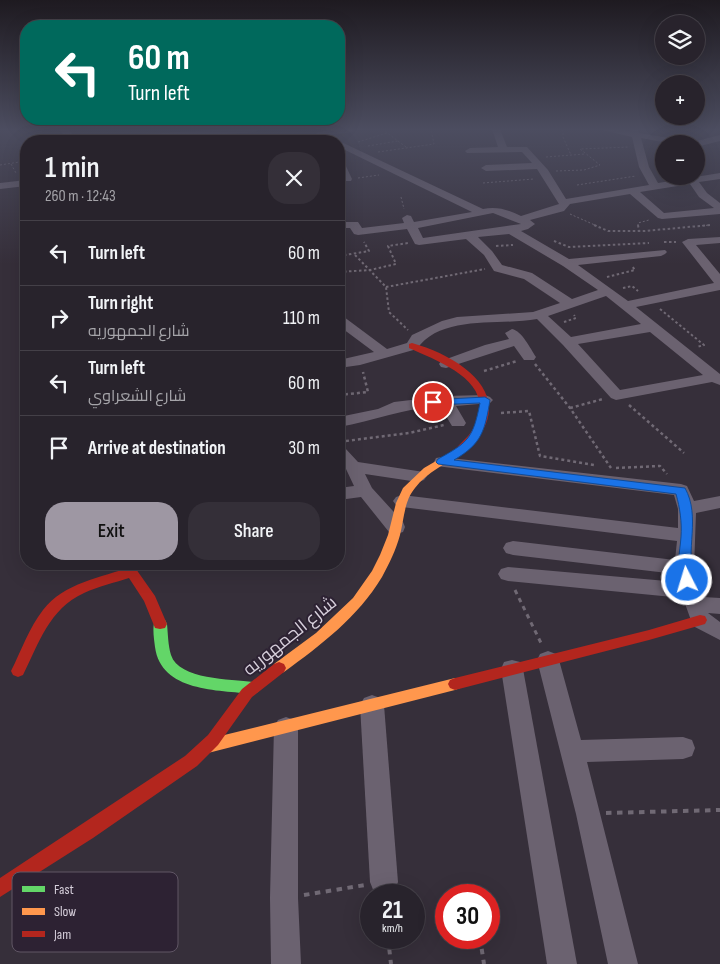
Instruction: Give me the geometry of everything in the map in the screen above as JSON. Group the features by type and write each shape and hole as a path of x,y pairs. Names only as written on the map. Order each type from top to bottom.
{"street":[{"path":"402,174 481,212"},
{"path":"545,174 562,205"},
{"path":"647,174 655,187"},
{"path":"345,175 347,179"},
{"path":"705,179 720,176"},
{"path":"0,186 20,184"},
{"path":"520,220 562,205 671,185"},
{"path":"696,185 703,195 720,208"},
{"path":"632,191 658,213 696,213 720,208"},
{"path":"703,195 720,194"},
{"path":"658,213 720,208"},
{"path":"345,224 354,224 358,232 408,222 439,222 481,212 500,211 520,220 528,226 419,242 408,222"},
{"path":"627,304 715,288 720,283 688,242 716,231 696,213"},
{"path":"510,230 535,243 608,290 718,379"},
{"path":"469,235 482,247 496,266 528,276 569,303"},
{"path":"612,244 622,256"},
{"path":"567,263 661,252"},
{"path":"345,363 385,354 414,342 447,324 462,320 502,320 540,315 608,290"},
{"path":"540,315 616,394 718,379"},
{"path":"502,320 529,357"},
{"path":"345,324 385,354"},
{"path":"568,342 633,329 655,327"},
{"path":"446,364 490,348 518,341"},
{"path":"345,421 383,413 392,407 446,401 485,407 479,387 469,376 446,364 414,342"},
{"path":"446,401 458,422"},
{"name":"شارع الجمهوريه","path":"25,872 94,828 208,746 235,706 253,688 312,645 339,622 361,599 377,574 389,550 402,501 418,476 459,452 473,440 481,427 485,407"},
{"path":"345,458 353,467 365,490 396,527"},
{"path":"442,462 681,490 687,510 684,568 695,605 720,632"},
{"path":"353,467 418,476"},
{"path":"345,493 365,490"},
{"path":"402,501 687,536"},
{"path":"687,510 720,502"},
{"path":"513,548 684,568"},
{"path":"18,671 45,617 59,601 87,587 132,572 149,598 161,628 162,652 169,668 180,675 192,679 253,688"},
{"path":"508,574 695,605 720,606"},
{"path":"208,746 648,635 695,605"},
{"path":"548,660 589,814 623,964"},
{"path":"512,669 562,964"},
{"path":"372,706 384,882"},
{"path":"286,727 284,898 286,964"},
{"path":"572,750 683,748"},
{"name":"شارع الجمهوريه","path":"0,888 12,880"}],"path":[{"path":"347,179 384,174"},
{"path":"484,183 533,174"},
{"path":"577,185 647,174"},
{"path":"562,205 608,231 716,231"},
{"path":"640,231 638,224 658,213"},
{"path":"345,255 369,251 358,232"},
{"path":"555,240 569,247 612,244"},
{"path":"345,272 370,270 396,264 388,246 419,242"},
{"path":"482,247 535,243"},
{"path":"355,254 386,287 389,312 414,342"},
{"path":"593,280 635,270 622,256"},
{"path":"386,287 448,277 496,266"},
{"path":"608,290 632,286 704,345 684,351"},
{"path":"469,376 529,357 570,408 610,468"},
{"path":"345,394 368,392 360,361"},
{"path":"570,408 616,394 684,453"},
{"path":"485,407 529,411 540,456 610,468 660,466 681,490"},
{"path":"345,441 410,433 458,422"},
{"path":"508,574 548,660"},
{"path":"589,814 720,810"},
{"path":"284,898 384,882"},
{"path":"389,949 390,964"},
{"path":"482,949 484,964"}],"traffic: fast":[{"path":"160,624 165,659 171,668 191,679 253,688"}],"traffic: slow":[{"path":"279,668 321,637 357,602 377,574 387,555 394,535 401,503 411,485 434,466 460,450"},
{"path":"208,746 455,684"}],"traffic: jam":[{"path":"412,346 462,371 472,379 480,390 484,401 483,420 475,435 460,450"},
{"path":"18,671 38,629 48,613 62,599 91,585 132,572 150,600 160,624"},
{"path":"455,684 649,635 700,620"},
{"path":"25,872 191,761 213,740 247,693 279,668"},
{"path":"0,888 12,880"}],"route":[{"path":"433,402 485,400 481,427 473,440 459,452 442,462 681,490 687,510 684,568 687,580"}]}
